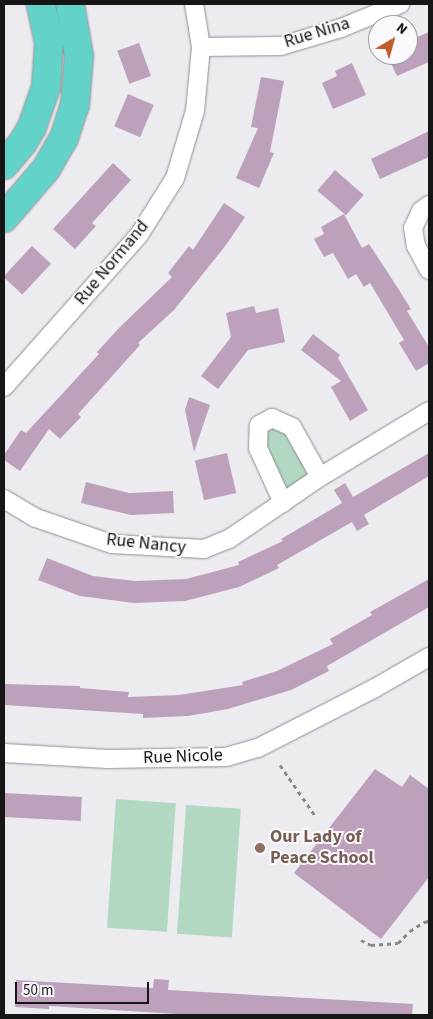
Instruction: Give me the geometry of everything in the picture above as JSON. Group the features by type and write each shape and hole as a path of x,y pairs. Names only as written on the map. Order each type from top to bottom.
{"highway":[{"path":"4,166 32,127 46,87 49,42 41,4"},
{"path":"4,218 46,169 69,123 75,105 79,56 70,4"}],"street":[{"name":"Rue Normand","path":"4,387 139,235 175,178 195,111 201,47 194,4"},
{"name":"Rue Nina","path":"201,47 281,46 341,28 400,4"},
{"path":"429,204 421,211 414,228 416,246 429,270"},
{"name":"Rue Nancy","path":"4,500 36,518 112,544 204,549 229,539 320,477 429,411"},
{"path":"283,503 258,448 259,425 272,418 292,427 320,477"},
{"name":"Rue Nicole","path":"4,753 108,758 226,757 258,748 375,688 429,657"}],"path":[{"path":"280,765 314,814"},
{"path":"360,940 371,944 398,943 410,931 429,921"}],"green space":[{"path":"259,425 292,427 320,477 283,503"},
{"path":"116,799 176,803 167,932 107,928"},
{"path":"186,805 241,809 232,938 177,934"}],"building":[{"path":"429,32 429,62 397,76 392,65 418,65 418,37"},
{"path":"139,43 151,76 129,84 117,51"},
{"path":"352,63 366,95 333,109 322,83 337,76 335,71"},
{"path":"261,77 284,81 270,152 274,153 259,188 236,178 258,128 251,127"},
{"path":"128,94 154,105 140,137 114,126"},
{"path":"429,131 429,157 380,179 371,159"},
{"path":"113,163 131,180 92,223 96,226 75,249 53,229"},
{"path":"335,170 364,195 346,215 317,190"},
{"path":"224,203 245,217 226,245 174,310 138,343 140,345 78,414 81,417 60,439 49,429 20,471 4,460 4,455 21,430 26,433 99,354 97,352 120,327 172,277 168,273 189,246 193,250"},
{"path":"344,214 362,248 369,244 394,282 411,309 407,311 429,347 429,363 416,371 399,343 404,340 370,283 364,287 356,274 348,279 333,253 324,257 314,239 324,234 321,227"},
{"path":"32,246 51,264 22,294 4,276"},
{"path":"254,306 256,313 278,308 285,342 248,350 218,389 201,376 231,337 226,313"},
{"path":"313,334 340,355 338,358 368,410 350,421 331,387 341,381 301,350"},
{"path":"189,397 210,405 194,452 185,410"},
{"path":"227,453 236,493 204,500 195,460"},
{"path":"429,453 429,476 364,515 369,524 357,531 352,522 277,565 279,568 239,587 185,601 134,603 80,596 38,580 47,558 93,576 135,581 186,579 239,565 238,562 283,541 281,539 342,503 334,490 345,483 353,497"},
{"path":"86,482 129,493 173,491 174,513 131,515 81,503"},
{"path":"429,579 429,607 327,666 329,671 291,690 228,709 188,716 143,718 143,714 4,705 4,684 80,686 80,688 129,692 128,697 179,695 243,685 242,682 277,671 333,644 330,639 372,615 370,612"},
{"path":"375,769 402,787 410,775 429,789 429,877 381,939 294,873"},
{"path":"4,793 82,797 81,821 4,817"},
{"path":"154,979 169,980 168,990 413,1004 412,1015 192,1015 49,1006 49,1009 15,1007 16,980 153,988"}],"place":[{"name":"Our Lady of Peace School","path":"260,848"}]}
